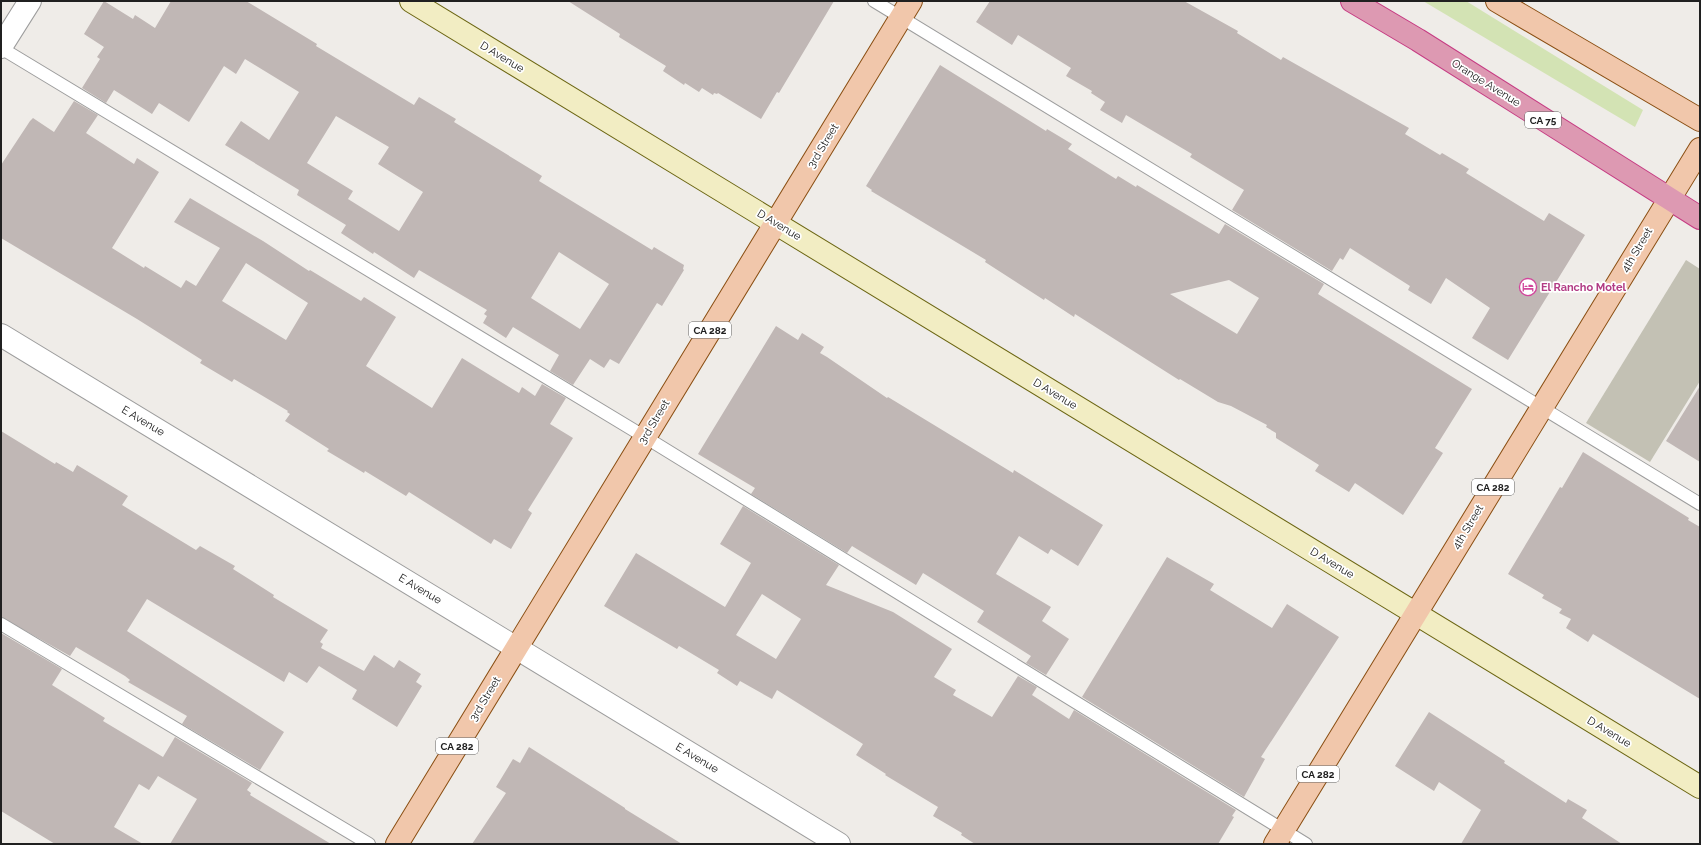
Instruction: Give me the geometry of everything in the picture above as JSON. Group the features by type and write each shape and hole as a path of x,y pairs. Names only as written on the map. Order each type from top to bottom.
{"highway":[{"name":"Orange Avenue","path":"1352,1 1418,40 1700,218"}],"main road":[{"path":"1497,1 1700,120"},
{"name":"3rd Street","path":"397,844 906,9"},
{"name":"4th Street","path":"1279,837 1700,148"}],"street":[{"path":"1,48 30,1"},
{"name":"D Avenue","path":"411,1 1700,787"},
{"name":"E Avenue","path":"1,335 839,844"}],"lane":[{"path":"874,1 906,9 1541,408 1700,504"},
{"path":"1,48 645,437 1279,837 1306,844"},
{"path":"1,624 369,844"}],"shaded area":[{"path":"1686,260 1700,269 1700,381 1650,462 1586,423"}],"green space":[{"path":"1423,1 1466,1 1643,110 1635,127"}],"building":[{"path":"104,1 133,19 135,15 155,28 171,1 246,1 317,44 316,46 414,105 419,97 456,119 454,122 542,176 539,181 652,250 654,247 684,265 684,270 662,306 657,303 619,364 610,359 604,368 590,359 573,385 550,371 559,355 513,327 506,338 483,323 487,316 484,314 487,310 419,270 414,278 374,252 373,254 341,233 346,225 297,195 299,190 225,145 241,121 269,140 299,92 245,59 236,74 224,66 189,122 159,103 152,114 114,90 106,103 82,88 100,59 97,57 104,47 84,34","holes":["336,116 389,147 378,164 423,192 399,231 348,199 353,191 307,163","559,252 609,284 580,329 531,298"]},
{"path":"568,1 834,1 779,93 777,92 761,119 718,93 714,93 713,95 702,88 699,92 685,83 684,85 663,71 666,66 619,37 620,34"},
{"path":"990,1 1184,1 1238,31 1237,33 1281,60 1283,57 1409,128 1405,134 1440,155 1442,153 1469,169 1466,173 1544,221 1549,213 1585,235 1508,360 1472,338 1490,308 1446,278 1431,304 1408,290 1410,286 1350,248 1343,260 1340,258 1332,271 1232,210 1244,190 1190,157 1192,154 1126,115 1122,123 1100,110 1105,102 1091,93 1092,91 1066,76 1071,68 1018,35 1012,45 976,22"},
{"path":"940,65 1046,131 1047,129 1072,144 1068,149 1116,179 1118,176 1136,187 1137,185 1219,234 1225,224 1324,284 1318,294 1472,389 1435,448 1443,453 1403,515 1355,483 1349,492 1315,471 1319,465 1276,438 1276,433 1266,427 1267,425 1231,406 1218,402 1180,379 1179,380 1075,314 1074,317 1045,298 1044,300 985,262 986,260 871,191 872,190 866,186","holes":["1229,280 1259,298 1237,334 1170,294"]},
{"path":"74,101 98,115 86,133 134,164 137,158 159,172 112,248 144,268 145,266 181,288 186,280 196,286 220,248 174,222 190,198 263,241 309,271 310,270 361,301 364,297 396,317 366,366 432,408 462,358 519,393 522,387 535,396 542,384 566,398 550,424 573,438 528,510 532,513 511,549 494,539 491,544 409,492 406,496 365,471 364,473 327,451 329,449 285,421 290,414 287,412 288,411 234,379 232,382 200,363 202,360 137,319 1,238 1,165 33,118 54,132","holes":["246,263 308,303 286,340 222,301"]},
{"path":"776,326 798,340 802,333 824,347 820,353 887,398 888,397 1013,473 1014,470 1103,525 1078,566 1051,549 1048,554 1019,536 996,574 1051,607 1042,621 1069,639 1046,675 1026,663 1031,656 977,622 984,611 923,573 916,585 852,546 847,553 751,494 755,488 698,454"},
{"path":"1700,386 1700,462 1666,441"},
{"path":"1,431 55,464 56,462 73,472 77,465 128,496 122,505 196,550 200,546 235,566 233,569 274,595 273,597 328,630 320,642 323,644 321,648 364,671 374,655 394,668 399,660 421,674 416,682 422,686 397,727 352,699 357,690 319,666 307,683 289,672 284,682 147,599 127,631 284,732 260,770 182,724 187,716 128,682 130,680 125,676 76,647 70,656 1,617"},
{"path":"1583,452 1689,518 1688,520 1700,527 1700,699 1593,634 1588,642 1566,628 1571,619 1559,613 1562,609 1542,598 1544,595 1508,574 1560,487 1562,488"},
{"path":"743,506 839,565 826,585 893,612 952,649 934,677 956,690 953,695 992,717 1018,676 1037,687 1032,695 1069,719 1074,710 1236,810 1232,816 1234,817 1218,844 975,844 961,835 962,833 933,816 938,807 885,775 886,774 856,755 863,744 777,690 772,699 740,681 737,686 717,673 719,670 679,646 677,649 604,606 636,553 725,607 751,563 720,544","holes":["762,594 801,619 776,659 736,635"]},
{"path":"1167,557 1214,584 1210,590 1272,628 1287,604 1339,637 1261,757 1265,759 1244,797 1082,697"},
{"path":"1,633 62,669 52,685 105,718 103,721 163,757 175,737 252,783 247,790 251,793 250,795 331,844 170,844 197,799 158,776 149,790 139,784 114,827 143,844 55,844 1,811"},
{"path":"1429,712 1505,761 1504,763 1566,803 1568,799 1587,810 1582,818 1622,844 1461,844 1481,810 1439,782 1434,791 1395,766"},
{"path":"529,747 682,844 472,844 506,793 496,787 513,759 520,763"}],"place":[{"name":"El Rancho Motel","path":"1528,287"}]}
